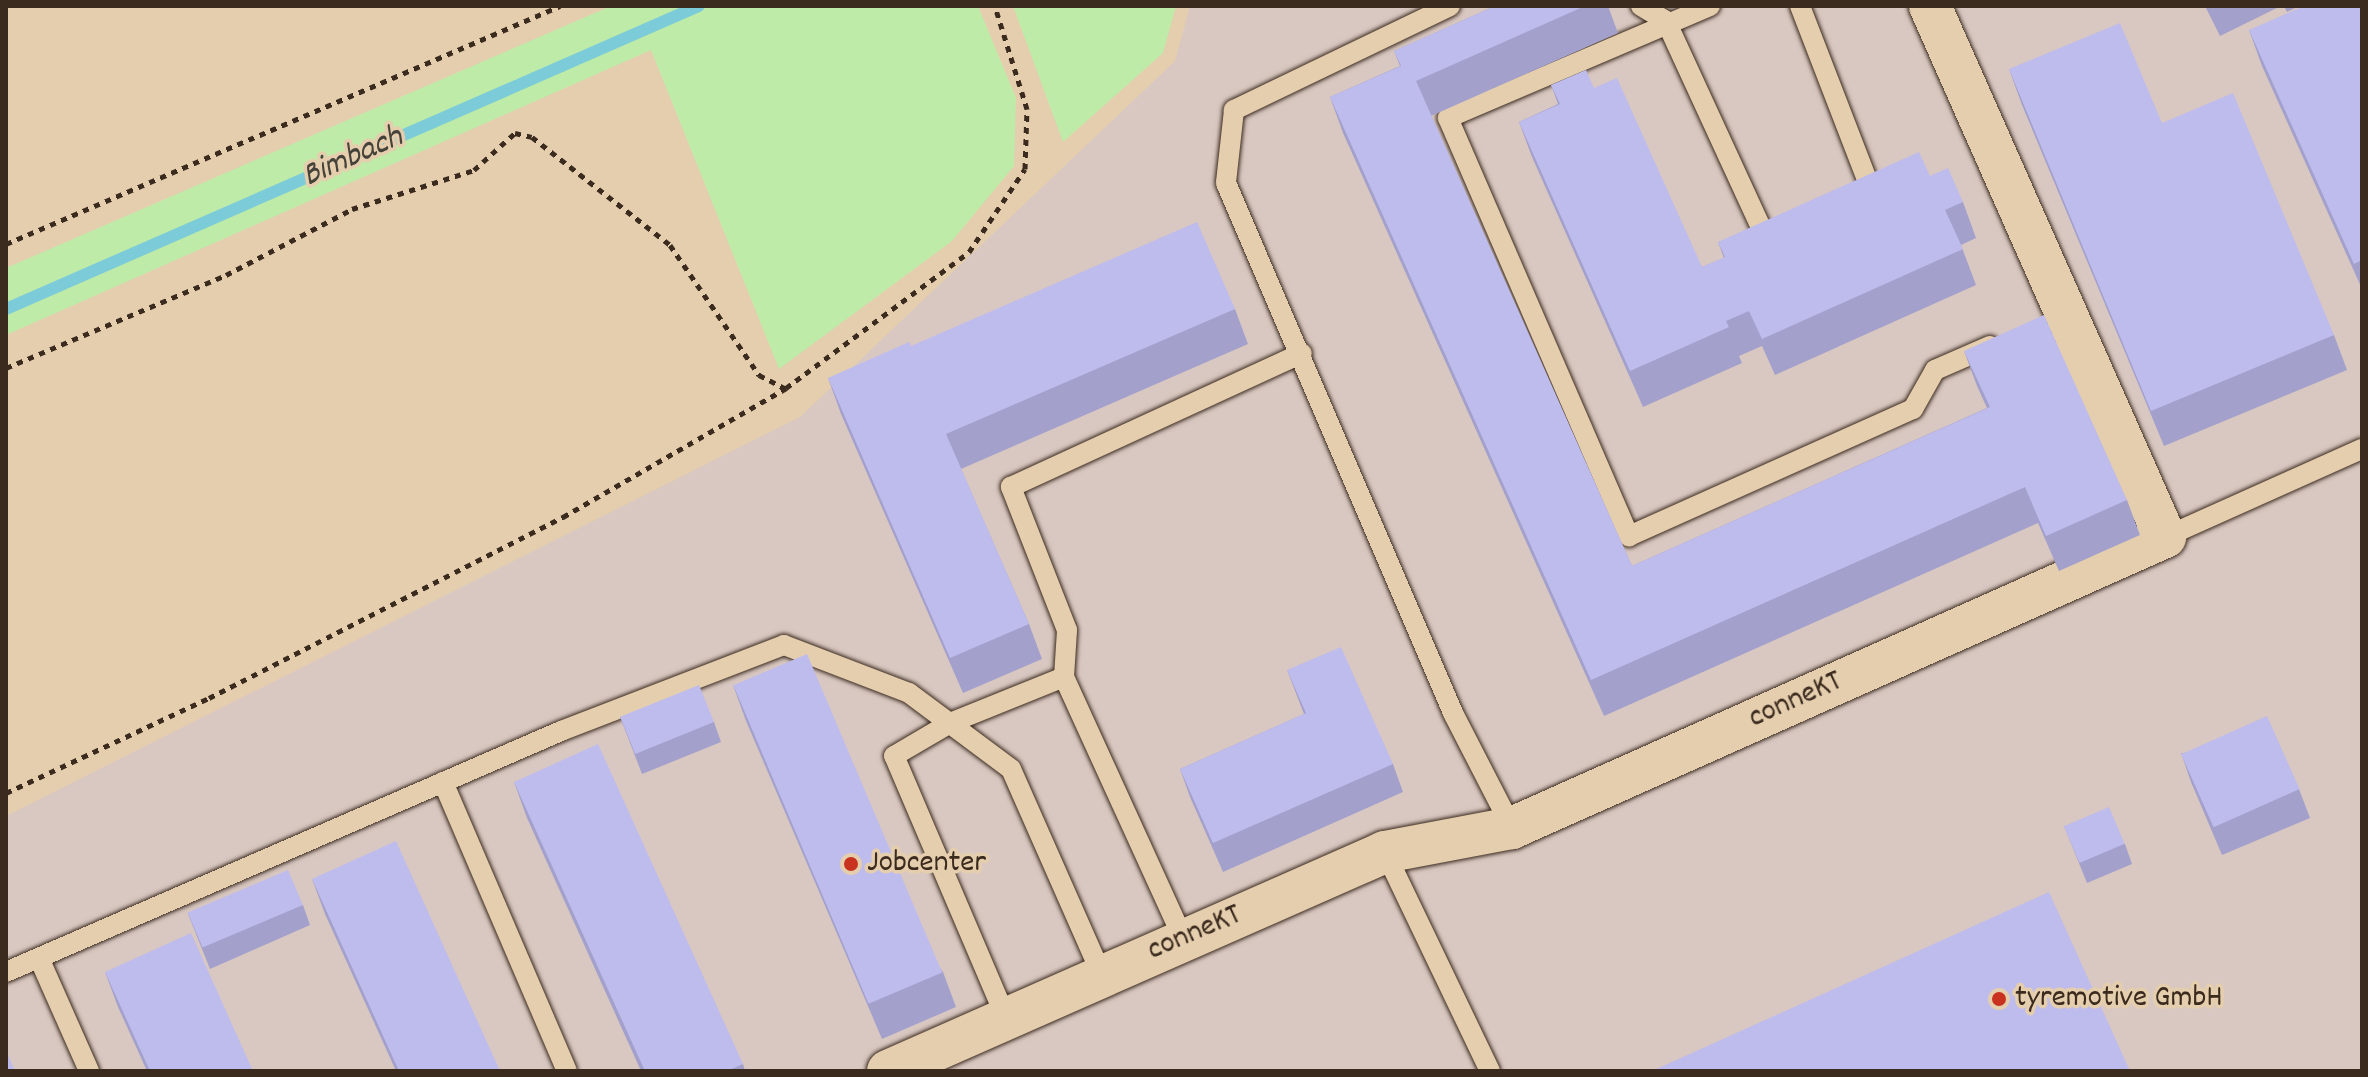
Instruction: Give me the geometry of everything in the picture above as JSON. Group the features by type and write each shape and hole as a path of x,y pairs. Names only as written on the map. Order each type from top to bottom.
{"street":[{"path":"1930,6 2056,316 2165,537"},
{"name":"conneKT","path":"888,1071 1385,852 1512,828 2165,537"}],"lane":[{"path":"1450,6 1234,110 1226,183 1302,353 1453,713 1512,828"},
{"path":"1641,6 1666,21 1767,241 1793,230"},
{"path":"1710,6 1666,21 1448,118 1629,536 1913,409 1935,370 2006,338"},
{"path":"1800,6 1873,195 1846,207"},
{"path":"1184,940 1064,677 1067,630 1011,487 1302,353"},
{"path":"2165,537 2362,449"},
{"path":"6,972 443,782 784,645 909,693 1011,769 1102,975"},
{"path":"1006,1018 894,756 950,723 1064,677"},
{"path":"443,782 567,1071"},
{"path":"1385,852 1490,1071"},
{"path":"39,958 89,1071"}],"path":[{"path":"6,244 560,6"},
{"path":"6,793 209,698 563,517 786,388 969,252 1025,169 1027,109 995,6"},
{"path":"6,368 226,275 352,209 474,170 515,133 532,137 670,245 759,375 786,388"}],"shaded area":[{"path":"1190,6 2362,6 2362,1071 6,1071 6,816 800,417 1175,61"}],"green space":[{"path":"611,6 978,6 1016,98 1014,166 952,241 779,369 651,50 6,335 6,268"},
{"path":"1013,6 1176,6 1163,53 1063,142"}],"building":[{"path":"1495,6 1585,6 1416,81 1632,566 1990,407 1964,351 2044,315 2127,500 2046,536 2025,487 1591,680 1330,97 1401,66 1394,51"},
{"path":"2304,6 2362,6 2362,260 2354,264 2249,30"},
{"path":"2120,23 2162,123 2233,93 2334,335 2151,411 2009,69"},
{"path":"1586,70 1594,88 1617,78 1702,267 1725,257 1718,242 1919,152 1930,176 1948,168 1963,202 1945,210 1963,249 1762,339 1749,311 1726,321 1729,327 1630,371 1519,122 1560,104 1551,85"},
{"path":"1197,222 1235,309 946,434 1029,624 950,658 828,378 909,342 911,346"},
{"path":"1341,647 1393,764 1213,843 1180,769 1306,713 1287,670"},
{"name":"Jobcenter","path":"807,654 942,972 869,1004 733,685"},
{"path":"699,685 714,722 635,754 620,717"},
{"path":"2267,716 2300,789 2214,827 2181,754"},
{"path":"598,744 743,1064 727,1071 645,1071 514,782"},
{"path":"2109,807 2125,844 2080,863 2064,826"},
{"path":"396,841 500,1071 399,1071 312,879"},
{"path":"288,870 303,905 203,948 188,913"},
{"name":"tyremotive GmbH","path":"2049,892 2130,1071 1652,1071"},
{"path":"191,933 253,1071 150,1071 105,972"},
{"path":"7,1053 15,1071 6,1071"}],"waterway":[{"name":"Bimbach","path":"6,309 699,6"}],"place":[{"name":"Jobcenter","path":"851,864"},
{"name":"tyremotive GmbH","path":"1999,999"}]}
